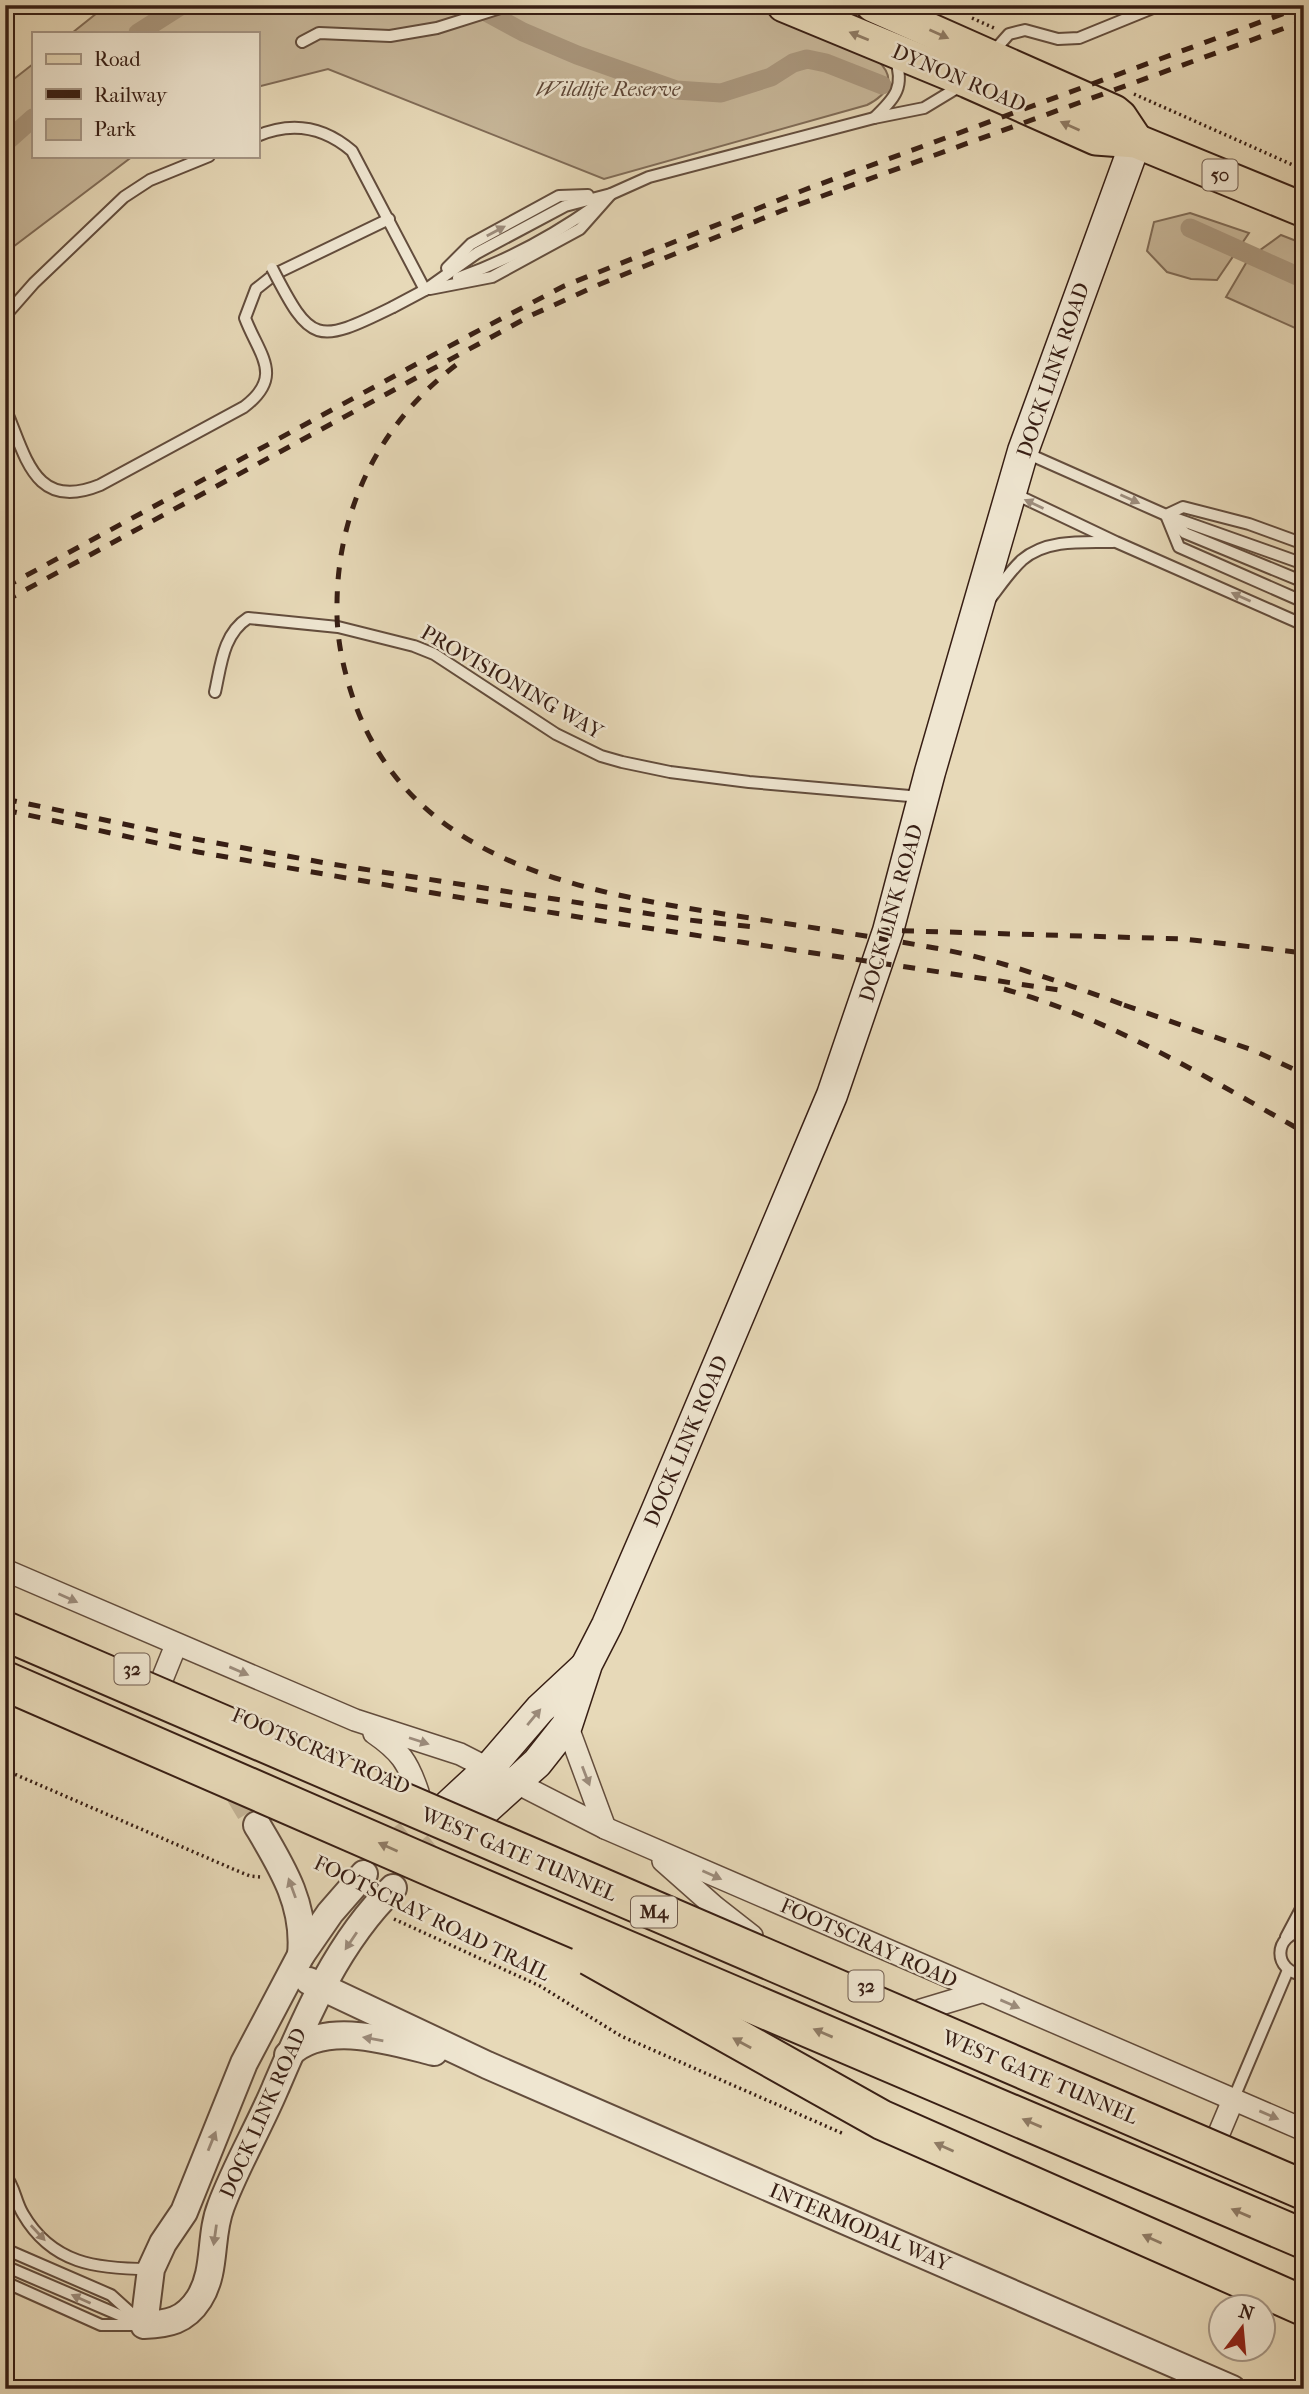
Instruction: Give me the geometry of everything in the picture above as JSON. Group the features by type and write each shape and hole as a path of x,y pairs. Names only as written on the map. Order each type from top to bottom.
{"highway":[{"name":"WEST GATE TUNNEL","path":"5,1631 1304,2190"},
{"name":"M4","path":"5,1681 441,1871 1304,2239"},
{"path":"441,1871 684,2011 882,2120 1304,2306"}],"main road":[{"name":"DYNON ROAD","path":"784,5 968,81 1096,138 1136,141 1304,210"},
{"name":"DYNON ROAD","path":"873,5 1114,112 1136,141"},
{"path":"968,81 990,56"},
{"name":"DOCK LINK ROAD","path":"448,1805 517,1783 567,1725 587,1664 662,1499 832,1095 879,962 973,618 1023,451 1136,141"},
{"name":"FOOTSCRAY ROAD","path":"5,1613 1304,2176"},
{"name":"DOCK LINK ROAD","path":"448,1805 489,1768 540,1709 587,1664"}],"street":[{"name":"FOOTSCRAY ROAD","path":"5,1570 355,1720 460,1754 605,1828 1304,2130"},
{"path":"161,1682 176,1645"},
{"path":"355,1720 395,1748 409,1767 448,1805"},
{"path":"567,1725 605,1828"},
{"path":"257,1825 286,1874 300,1914 302,1935 295,1964"},
{"name":"FOOTSCRAY ROAD","path":"643,1844 752,1936"},
{"name":"DOCK LINK ROAD","path":"364,1874 330,1913 295,1964 244,2063 184,2212 163,2243 151,2269 144,2325 166,2324 183,2317 201,2297 210,2272 220,2208 288,2055 323,1987 373,1909 393,1888"},
{"name":"INTERMODAL WAY","path":"295,1964 323,1987 487,2065 1232,2389"},
{"name":"FOOTSCRAY ROAD","path":"921,2010 981,1992"},
{"name":"INTERMODAL WAY","path":"288,2055 314,2038 348,2035 407,2045 487,2065"},
{"path":"1217,2138 1233,2100"}],"lane":[{"path":"990,56 1009,34 1025,30 1064,40 1079,38 1160,5"},
{"path":"302,43 319,33 390,36 437,28 506,7"},
{"path":"874,118 895,96 899,84 900,75 893,50"},
{"path":"272,268 293,310 305,324 317,330 348,328 425,290 477,253 565,206 611,194 649,177 874,118 927,107 968,81"},
{"path":"259,135 277,128 317,130 332,136 352,151 425,290"},
{"path":"5,316 34,283 124,197 150,180 204,158"},
{"path":"425,290 486,268 574,220 611,194"},
{"path":"425,290 492,277 580,229 611,194"},
{"path":"425,290 471,244 559,197 611,194"},
{"path":"5,408 30,465 44,484 66,494 83,492 100,485 258,397 267,376 245,318 256,289 275,274 389,219"},
{"path":"1023,451 1166,515 1304,564"},
{"path":"1011,492 1116,542 1304,625"},
{"path":"1166,515 1183,507 1249,524 1304,544"},
{"path":"1166,515 1185,533 1304,582"},
{"path":"1166,515 1179,547 1304,601"},
{"path":"973,618 1023,560 1042,548 1068,542 1116,542"},
{"name":"PROVISIONING WAY","path":"215,692 232,630 248,618 338,627 398,640 434,654 556,734 601,756 670,772 749,782 923,797"},
{"path":"1304,1903 1280,1952 1288,1970 1304,1975"},
{"path":"1285,1939 1290,1934 1304,1931"},
{"path":"1233,2100 1288,1970"},
{"path":"5,2175 12,2183 21,2211 49,2245 86,2264 109,2269 151,2269"},
{"path":"5,2249 111,2295 144,2325"},
{"path":"5,2266 144,2325"},
{"path":"5,2282 101,2325 144,2325"}],"path":[{"name":"FOOTSCRAY ROAD TRAIL","path":"5,1770 243,1873 260,1877 286,1874"},
{"name":"FOOTSCRAY ROAD TRAIL","path":"373,1909 540,1986 605,2027"}],"green space":[{"name":"Wildlife Reserve","path":"107,5 752,5 877,60 887,73 888,85 881,96 867,105 604,179 328,69 259,86 259,32 73,32"},
{"path":"32,65 32,158 130,158 5,253 5,86"},
{"path":"1190,213 1249,233 1217,280 1191,279 1167,272 1147,251 1154,222"},
{"path":"1281,235 1304,244 1304,332 1226,297 1249,258"}],"waterway":[{"path":"140,32 182,5"},
{"path":"473,5 523,32 577,55 676,90 721,93 771,77 793,63 807,59 826,63 882,85"},
{"path":"5,143 32,119"},
{"path":"1190,228 1304,279"}],"tunnel":[{"path":"236,1790 257,1825"},
{"path":"384,1856 448,1806"},
{"path":"412,1869 476,1818"}],"railway":[{"path":"5,587 564,286 804,190 1304,6"},
{"path":"5,601 532,315 598,285 781,211 1304,21"},
{"path":"456,365 405,413 368,470 345,534 339,568 339,641 354,701 381,756 417,801 461,835 511,861 565,881 680,907 960,953 1035,974 1133,1008"},
{"path":"5,799 331,864 689,920 755,927"},
{"path":"5,810 198,852 421,891 1059,990"},
{"path":"878,930 1184,939 1304,953"},
{"path":"1004,989 1083,1016 1121,1033 1304,1132"},
{"path":"1124,1005 1255,1051 1304,1074"}]}
